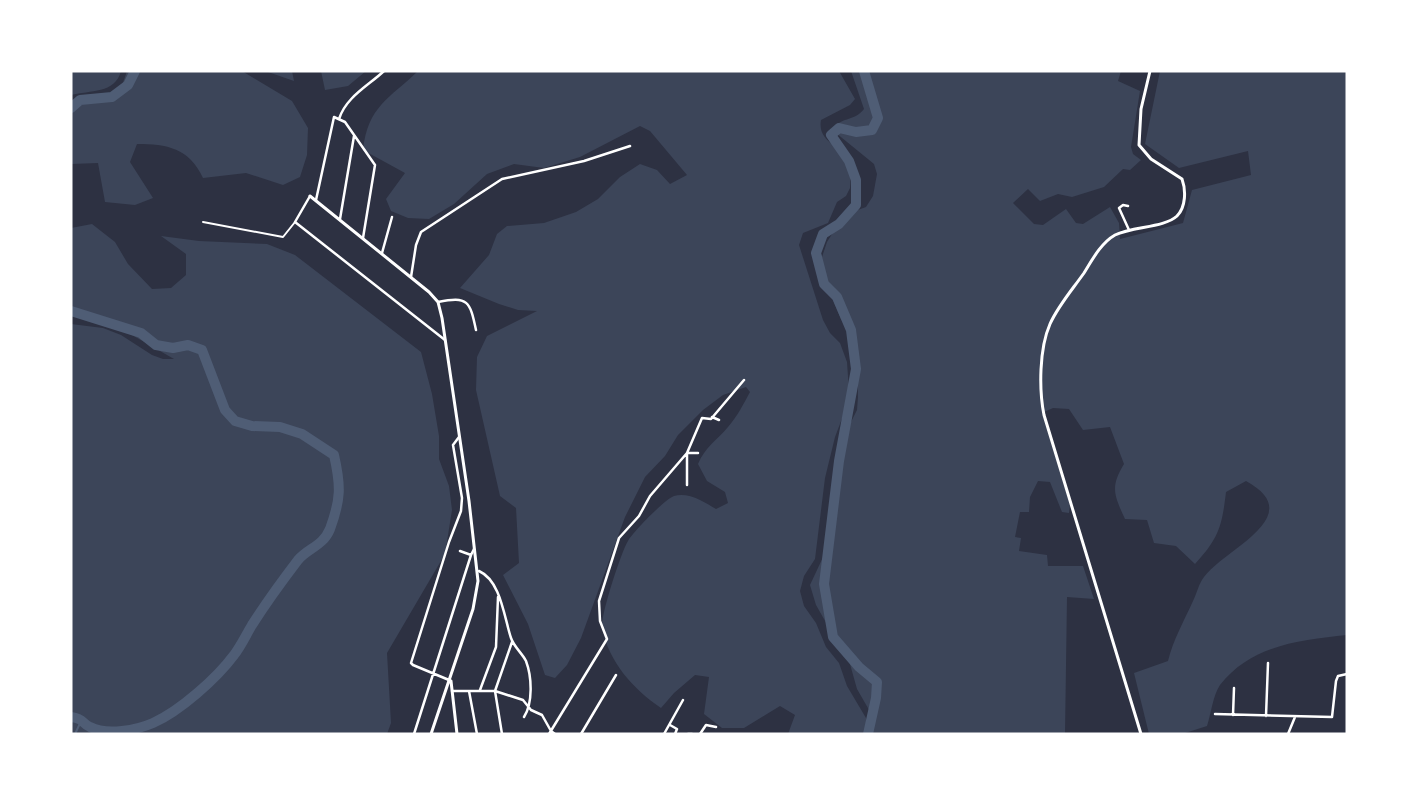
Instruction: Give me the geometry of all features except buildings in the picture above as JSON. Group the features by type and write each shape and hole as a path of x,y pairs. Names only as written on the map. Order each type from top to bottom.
{"street":[{"path":"339,119 351,98 384,71"},
{"path":"1141,734 1044,415 1040,391 1045,344 1050,324 1101,248 1114,236 1129,230 1172,219 1179,214 1184,202 1182,179 1151,159 1139,145 1141,109 1150,71"},
{"path":"316,200 333,118 339,119 345,122 374,165 362,238"},
{"path":"340,221 354,135"},
{"path":"411,277 416,245 421,232 502,179 584,161 630,146"},
{"path":"203,222 283,237 295,222 310,196 411,277 438,302 460,436 478,571 474,609 451,681 431,734"},
{"path":"1128,206 1123,205 1119,208 1129,230"},
{"path":"382,253 392,217"},
{"path":"295,222 445,340"},
{"path":"438,302 457,299 463,301 471,308 476,330"},
{"path":"550,732 606,639 600,621 599,601 619,538 639,516 650,496 686,453 702,418 710,419 744,380"},
{"path":"712,417 718,420"},
{"path":"451,681 413,666 411,663 448,542 461,511 462,498 453,445 460,436"},
{"path":"686,453 698,454"},
{"path":"686,453 687,485"},
{"path":"414,734 475,546"},
{"path":"460,551 471,555"},
{"path":"478,571 487,575 498,596 512,642 526,662 530,684 529,708 524,717"},
{"path":"480,690 496,647 498,596"},
{"path":"502,734 495,691 512,642"},
{"path":"1266,716 1268,663"},
{"path":"1215,714 1332,717 1338,676 1347,674"},
{"path":"581,734 616,675"},
{"path":"451,681 457,734"},
{"path":"1233,715 1234,688"},
{"path":"452,691 495,691 523,700 529,708 542,715 550,732 555,734"},
{"path":"469,691 477,734"},
{"path":"445,698 453,700"},
{"path":"664,734 683,700"},
{"path":"1288,734 1295,717"},
{"path":"669,725 677,729 674,734"},
{"path":"700,734 706,725 716,727"}],"shaded area":[{"path":"71,71 121,71 118,78 108,87 71,95"},
{"path":"127,71 242,71 292,101 308,128 307,155 300,177 283,185 246,173 203,178 191,160 184,154 158,145 137,144 130,162 153,198 135,205 105,202 98,163 71,164 71,106 111,98 117,94"},
{"path":"266,71 292,71 294,81 268,72"},
{"path":"321,71 366,71 348,86 325,90"},
{"path":"418,71 839,71 855,99 850,105 821,120 821,127 826,139 852,161 850,188 846,196 837,202 828,223 803,233 799,245 823,320 830,333 840,343 847,362 849,391 846,408 835,437 825,478 815,559 804,576 800,591 804,606 816,623 826,647 839,663 847,686 866,718 866,734 788,734 795,715 780,706 744,728 722,728 704,714 709,677 695,675 674,693 661,708 641,692 624,674 616,663 605,640 602,622 616,570 628,541 636,531 657,509 674,496 685,495 716,509 728,503 725,492 707,481 698,464 708,448 728,427 737,414 750,392 746,387 723,395 703,410 678,435 665,456 645,477 625,517 581,638 567,665 555,678 545,675 528,624 503,575 519,563 516,508 500,496 476,390 477,357 487,336 537,311 518,310 460,288 489,255 497,234 507,226 544,223 576,212 598,199 620,177 640,164 657,170 670,184 687,175 650,131 640,126 580,157 544,168 514,164 487,174 454,204 429,219 408,218 391,211 386,199 405,173 363,150 366,135 375,113 389,97"},
{"path":"851,71 1121,71 1118,81 1140,91 1131,147 1133,154 1141,160 1130,170 1123,169 1104,187 1072,197 1058,194 1040,201 1028,189 1013,203 1034,224 1043,225 1066,209 1076,223 1083,224 1110,207 1119,223 1120,239 1183,223 1192,190 1251,175 1248,151 1179,168 1145,144 1160,71 1347,71 1347,635 1294,642 1261,653 1246,661 1220,685 1207,726 1182,734 1149,734 1134,673 1168,661 1202,579 1214,566 1256,532 1266,519 1269,507 1263,494 1246,481 1226,492 1218,531 1209,547 1195,564 1176,546 1154,543 1147,520 1125,519 1118,504 1115,491 1117,479 1124,464 1110,427 1083,430 1069,409 1053,408 1042,413 1070,505 1069,513 1062,512 1050,482 1038,481 1030,497 1029,512 1020,512 1015,537 1021,538 1019,551 1047,555 1048,566 1083,566 1094,599 1067,597 1065,734 873,734 872,715 857,689 848,657 841,649 816,605 810,585 824,555 835,514 842,452 847,430 857,410 858,397 858,354 853,335 841,319 824,280 822,257 827,242 844,215 866,207 873,196 877,174 874,164 836,133 834,127 857,115 864,109"},
{"path":"92,224 115,242 128,264 152,289 171,288 186,275 186,254 161,236 199,241 267,244 295,255 421,352 432,394 439,436 439,459 449,486 452,510 445,554 387,653 391,723 387,734 71,734 71,324 103,328 121,335 152,355 163,359 174,359 118,327 71,315 71,228"}],"waterway":[{"path":"71,108 80,100 112,97 128,85 135,71"},
{"path":"864,71 878,118 872,130 856,132 839,128 831,135 849,161 856,180 856,205 839,224 823,234 816,253 824,284 837,297 851,330 856,369 839,461 824,584 833,637 859,667 877,682 876,698 868,734"},
{"path":"71,311 141,333 156,345 173,348 188,345 202,350 225,410 235,421 252,426 280,427 302,434 334,455 339,484 338,501 327,535 298,560 252,625 234,655 218,674 197,693 164,718 131,730 113,732 97,730 87,726 81,720 71,717"},
{"path":"75,734 82,719"}]}
